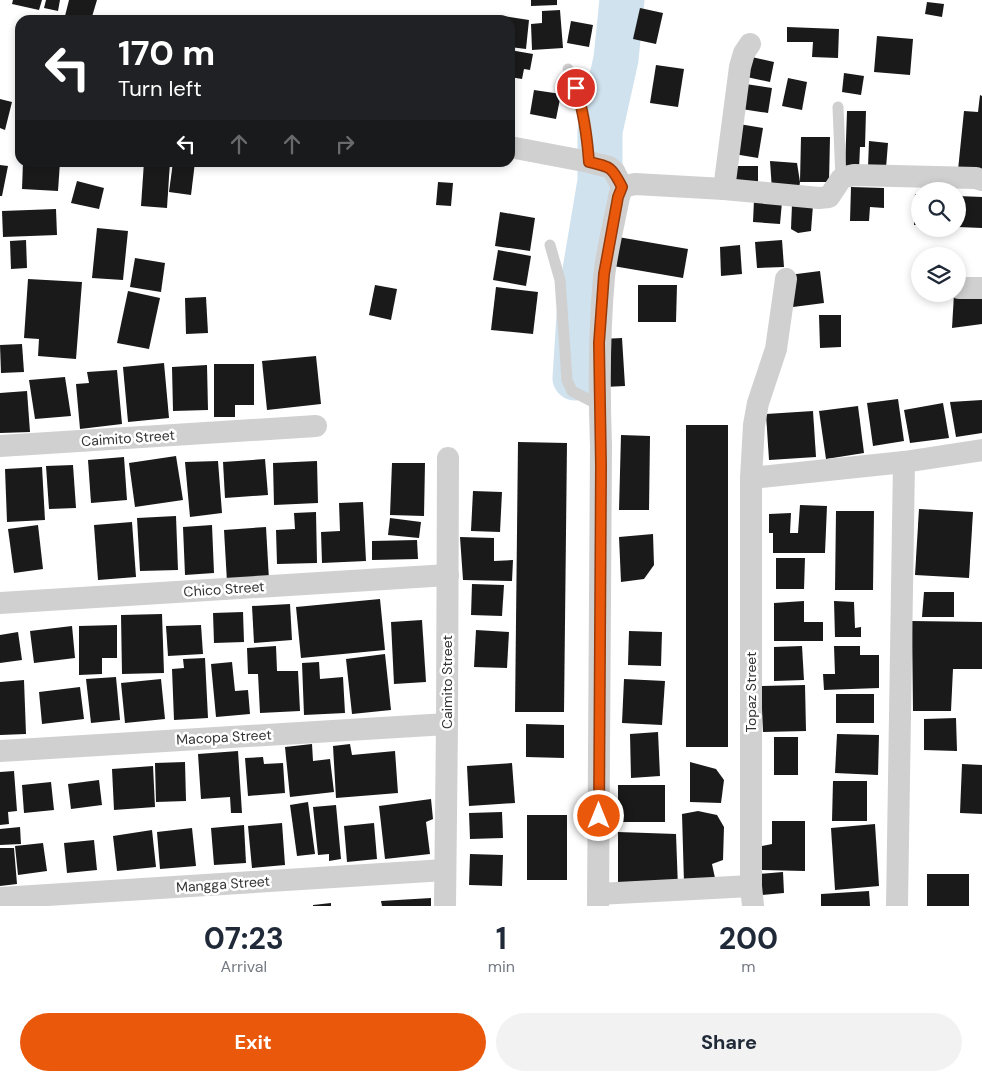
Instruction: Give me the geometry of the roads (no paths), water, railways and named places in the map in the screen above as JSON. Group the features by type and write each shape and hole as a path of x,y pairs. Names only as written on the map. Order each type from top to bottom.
{"street":[{"path":"724,189 740,67 744,53 750,44"},
{"path":"515,148 609,167 614,171 622,187 618,197 604,274 599,343 601,466 598,900 752,896"},
{"path":"622,187 635,184 724,189 819,198 829,197 844,177 854,175 976,178 982,180"},
{"name":"Topaz Street","path":"752,896 751,478 754,425 758,403 776,349 786,279"},
{"path":"966,288 982,288"},
{"name":"Caimito Street","path":"0,446 316,426"},
{"path":"751,478 904,462 982,450"},
{"name":"Caimito Street","path":"445,906 448,458"},
{"path":"897,906 904,462"},
{"name":"Chico Street","path":"0,603 448,575"},
{"name":"Macopa Street","path":"0,751 447,724"},
{"name":"Mangga Street","path":"0,898 445,870"}],"lane":[{"path":"568,69 583,109 589,162"},
{"path":"838,107 841,180"},
{"path":"550,245 560,280 567,380 572,391 599,405"}],"waterway":[{"path":"575,378 580,300 600,181 600,131 616,59 622,0"}]}
